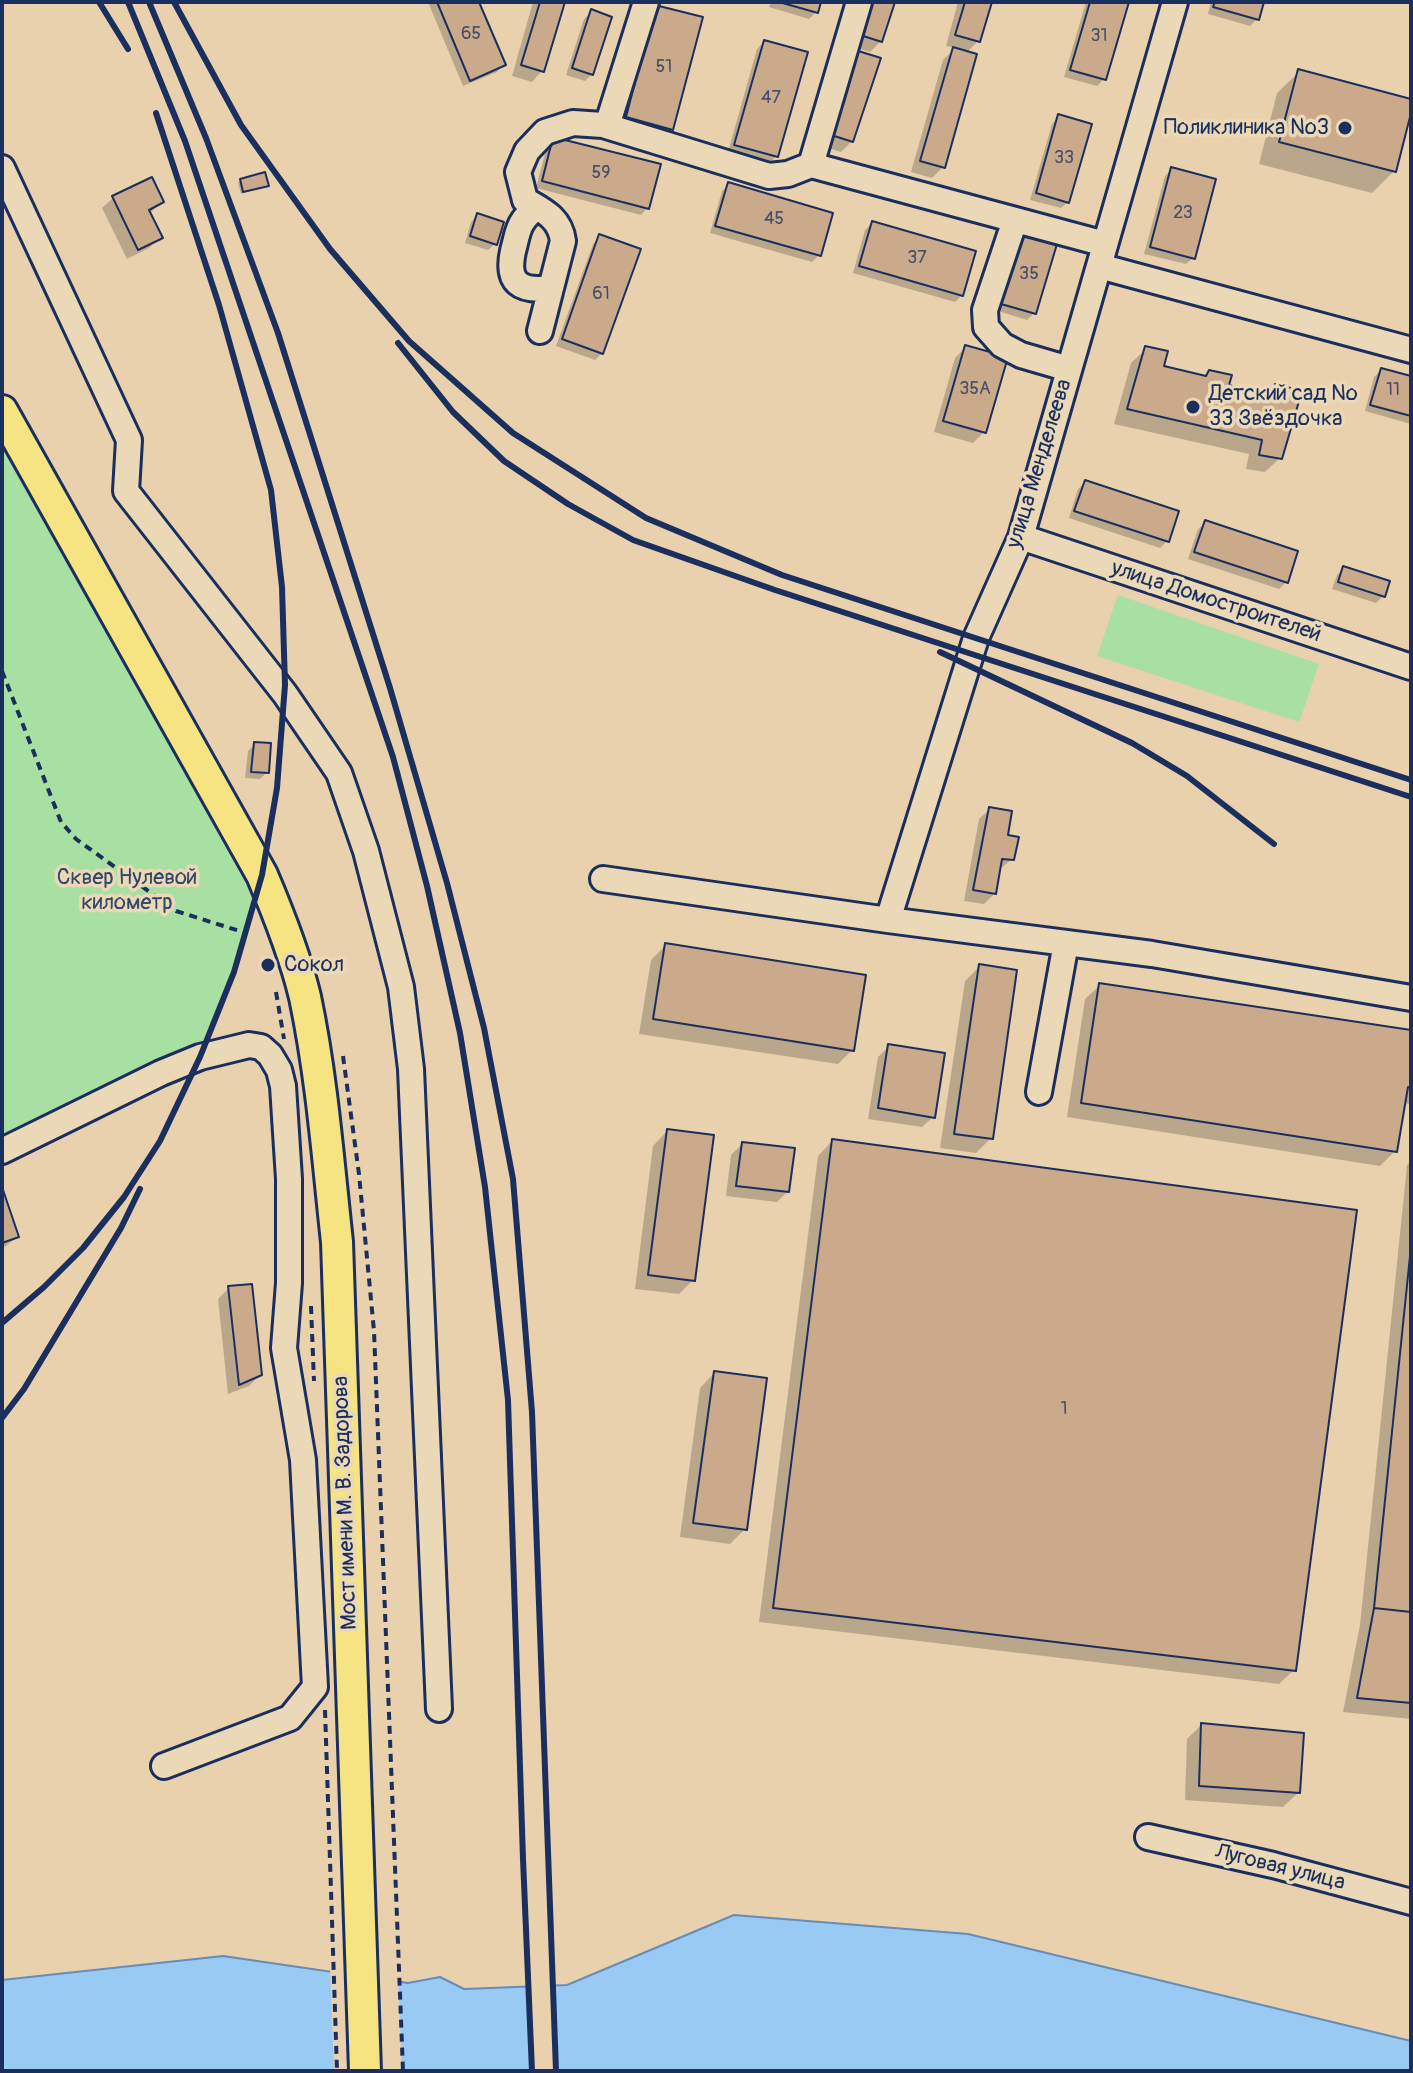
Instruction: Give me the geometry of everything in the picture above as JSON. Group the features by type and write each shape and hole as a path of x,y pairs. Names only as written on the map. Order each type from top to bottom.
{"main road":[{"name":"Мост имени М. В. Задорова","path":"2,411 262,875 289,939 304,995 315,1053 337,1242 365,2071"}],"street":[{"path":"607,126 646,2"},
{"path":"811,165 859,2"},
{"name":"улица Менделеева","path":"888,920 976,638 1021,537 1175,2"},
{"path":"540,331 563,241 559,222 525,200 518,172 527,151 545,132 557,126 586,122 769,176 788,174 811,165 1015,220 1102,255 1411,350"},
{"path":"2,168 129,440 126,491 285,694 339,773 366,851 401,987 411,1069 439,1709"},
{"path":"536,207 522,221 509,267 512,278 520,285 534,290 551,288"},
{"path":"1015,220 985,310 986,327 1002,345 1021,355 1069,369"},
{"name":"улица Домостроителей","path":"1021,537 1411,667"},
{"path":"603,879 1152,954 1411,998"},
{"path":"1039,1092 1066,943"},
{"path":"2,1151 200,1057 249,1045 261,1047 279,1070 283,1086 289,1253 284,1348 303,1460 315,1687 290,1718 164,1766"},
{"name":"Луговая улица","path":"1148,1837 1273,1865 1411,1902"}],"path":[{"path":"2,671 4,683 61,822 76,839 176,911 246,933"},
{"path":"342,1052 359,1174 375,1336 403,2071"}],"green space":[{"name":"Сквер Нулевой километр","path":"2,411 262,875 234,972 200,1057 2,1151"},
{"path":"1118,595 1319,664 1299,722 1097,656"}],"water":[{"path":"734,1915 968,1934 1411,2041 1411,2071 2,2071 2,1980 223,1956 408,1983 440,1977 464,1989 567,1985"}],"pier":[{"path":"330,1968 398,1978 402,2071 334,2071"},
{"path":"528,1982 552,1982 556,2071 532,2071"}],"building":[{"path":"437,2 479,2 506,65 470,81"},
{"path":"540,2 565,2 544,72 521,65"},
{"path":"779,2 821,2 818,13"},
{"path":"870,2 895,2 882,42 860,35"},
{"path":"965,2 992,2 980,42 955,35"},
{"path":"1090,2 1129,2 1106,80 1070,70"},
{"path":"1215,2 1264,2 1259,20 1213,7"},
{"path":"655,5 703,17 673,130 626,117"},
{"path":"591,9 612,17 593,75 572,68"},
{"path":"764,40 808,52 778,157 734,145"},
{"path":"953,47 977,54 945,168 920,161"},
{"path":"855,50 881,58 853,142 828,134"},
{"name":"Поликлиника №3","path":"1298,69 1411,99 1411,113 1396,172 1279,142"},
{"path":"1058,114 1092,124 1069,203 1036,193"},
{"path":"553,137 661,164 649,209 542,181"},
{"path":"1171,167 1216,179 1195,259 1150,247"},
{"path":"265,172 269,186 243,192 240,179"},
{"path":"152,177 164,202 149,210 163,238 138,250 112,196"},
{"path":"728,182 833,213 821,256 715,226"},
{"path":"477,213 504,222 497,245 470,236"},
{"path":"872,221 976,251 963,296 859,266"},
{"path":"1021,233 1057,244 1036,314 1001,304"},
{"path":"599,234 641,249 603,354 562,339"},
{"path":"965,345 1008,357 986,433 943,421"},
{"path":"1145,346 1168,351 1164,366 1206,376 1209,370 1232,375 1229,385 1272,398 1275,384 1302,391 1282,459 1259,455 1262,440 1127,409"},
{"path":"1381,368 1411,376 1411,416 1370,405"},
{"path":"1085,480 1179,511 1169,542 1074,511"},
{"path":"1205,520 1298,551 1288,583 1194,552"},
{"path":"1343,566 1390,581 1385,597 1338,582"},
{"path":"254,742 271,743 269,773 251,772"},
{"path":"989,807 1012,811 1008,835 1019,837 1014,860 1002,859 996,894 973,890"},
{"path":"665,943 866,975 854,1051 653,1019"},
{"path":"979,964 1017,970 993,1139 954,1134"},
{"path":"1099,983 1411,1030 1411,1088 1408,1087 1397,1152 1081,1103"},
{"path":"888,1044 945,1053 935,1118 878,1108"},
{"path":"667,1129 714,1135 695,1281 648,1275"},
{"path":"832,1139 1357,1210 1296,1671 773,1608"},
{"path":"742,1142 795,1148 789,1192 736,1186"},
{"path":"2,1187 19,1237 2,1243"},
{"path":"1411,1246 1411,1612 1374,1608"},
{"path":"252,1284 262,1375 239,1385 228,1286"},
{"path":"714,1371 767,1378 747,1530 693,1523"},
{"path":"1374,1608 1411,1612 1411,1703 1357,1698"},
{"path":"1201,1723 1304,1733 1300,1793 1199,1786"}],"railway":[{"path":"99,2 128,49"},
{"path":"128,2 185,141 393,757 427,886 460,1033 485,1187 508,1400 532,2071"},
{"path":"149,2 206,138 278,333 390,688 447,883 484,1028 513,1179 532,1412 556,2071"},
{"path":"174,2 241,125 330,249 409,341 513,433 646,518 782,575 1411,780"},
{"path":"2,1323 83,1248 124,1197 160,1141 200,1057 234,972 262,875 277,788 285,685 282,587 271,490 219,305 156,113"},
{"path":"398,343 453,412 504,461 568,504 633,540 775,590 1411,797"},
{"path":"940,652 1132,743 1187,776 1274,844"},
{"path":"2,1418 24,1389 121,1228 140,1189"}],"place":[{"name":"Поликлиника №3","path":"1345,128"},
{"name":"Детский сад № 33 Звёздочка","path":"1193,407"},
{"name":"Сокол","path":"268,965"}]}
